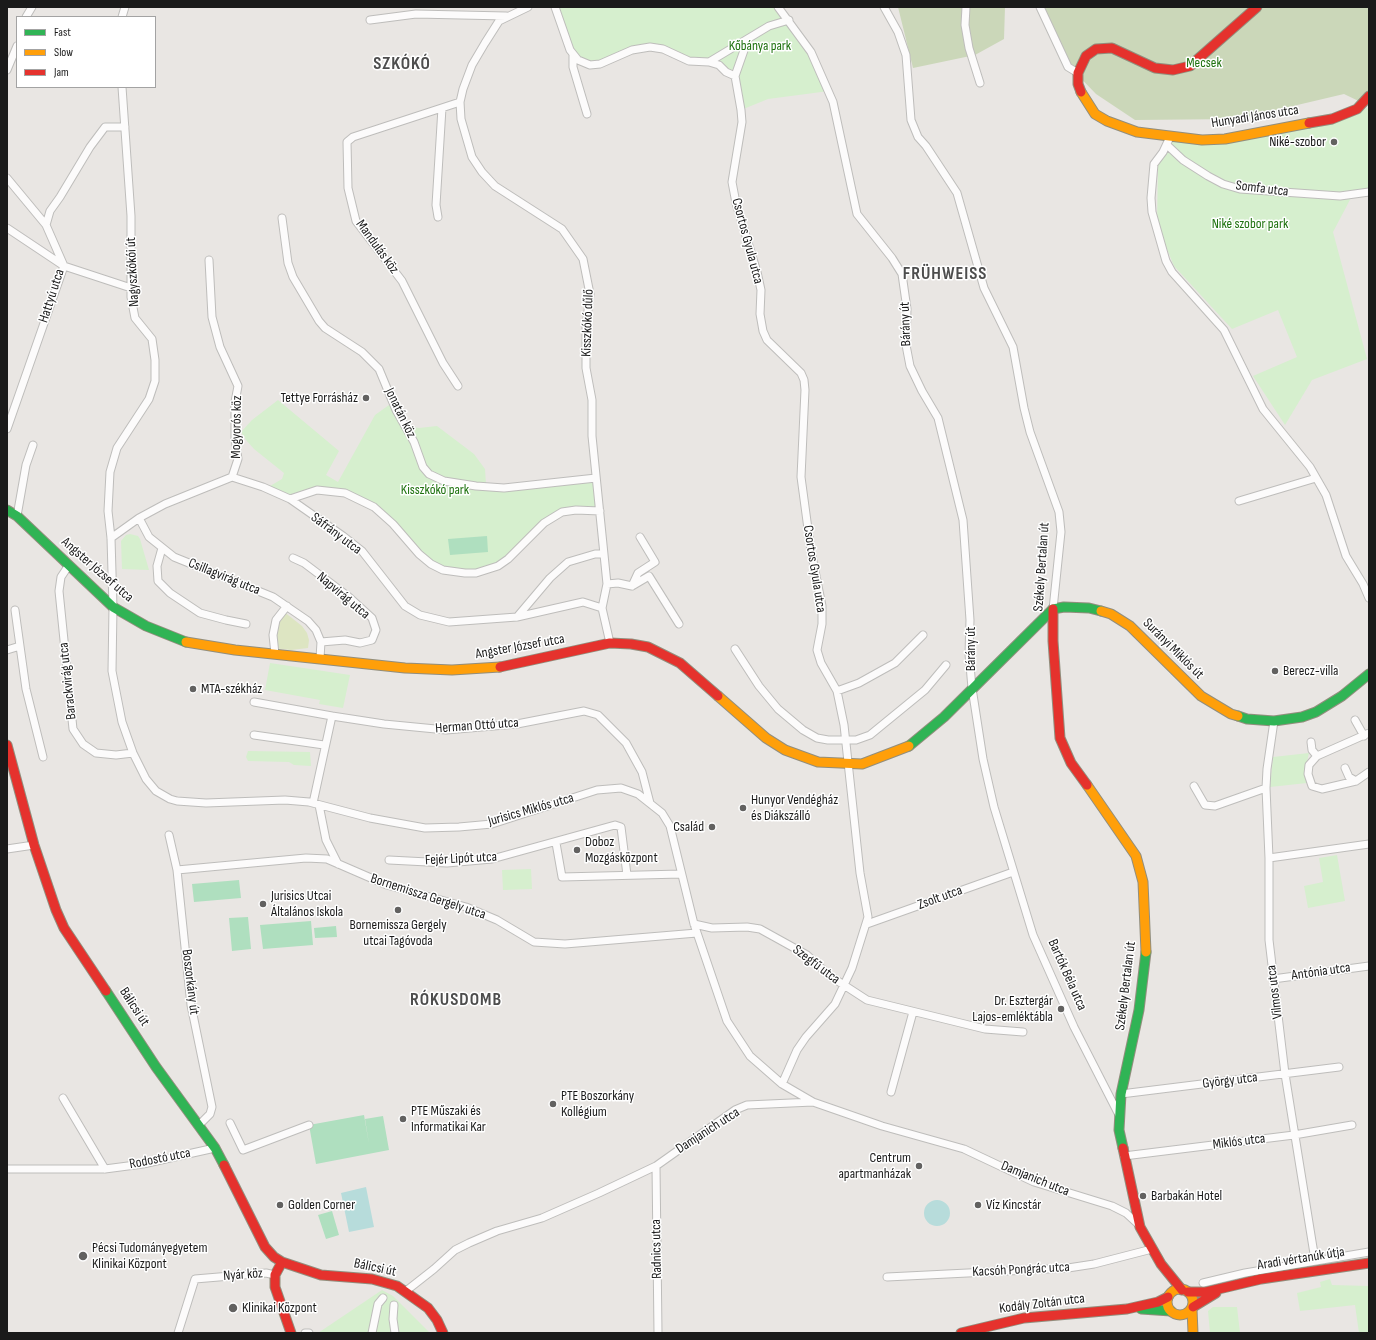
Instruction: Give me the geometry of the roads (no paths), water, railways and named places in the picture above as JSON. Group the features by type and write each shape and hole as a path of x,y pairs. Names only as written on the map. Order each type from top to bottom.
{"street":[{"path":"27,16 32,7"},
{"path":"460,102 472,65 484,43 499,21 528,7"},
{"path":"556,7 570,50 578,60 590,65 600,64 632,50 650,47 663,49 689,61 709,62 720,65 726,72 735,76 748,39"},
{"name":"Bárány út","path":"778,7 811,52 833,102 857,214 892,258 902,274 907,309 906,345 910,366 922,391 938,418 963,520 970,620 969,654 972,688"},
{"name":"Székely Bertalan út","path":"884,7 898,32 906,55 911,120 918,137 926,146 956,193 984,288 1013,347 1030,432 1059,512 1060,544 1053,609 1053,641 1060,738 1072,763 1104,807 1136,856 1143,882 1146,956 1136,1024 1119,1115"},
{"path":"966,7 965,25 969,48 980,83"},
{"path":"1040,7 1068,67 1078,73 1086,56 1102,47 1117,50 1155,68 1173,70 1190,66 1200,59 1257,7"},
{"path":"370,20 416,14 507,16"},
{"path":"709,62 769,26 788,20"},
{"path":"7,70 16,48"},
{"path":"573,54 573,66 587,114"},
{"name":"Hunyadi János utca","path":"1078,73 1078,84 1081,93 1095,114 1107,121 1137,132 1169,141 1225,138 1332,119 1357,109 1369,96"},
{"name":"Csortos Gyula utca","path":"735,76 742,122 732,182 736,203 758,272 761,290 760,314 763,331 768,340 801,374 804,380 805,390 801,477 811,551 822,606 822,624 817,650 821,662 837,691 846,741 860,874 868,917 867,924 845,986 835,1004 806,1037 797,1050 782,1084"},
{"name":"Nagyszkókói út","path":"113,607 111,538 108,511 110,472 117,448 149,399 155,381 155,360 152,339 135,318 131,288 131,216 122,88"},
{"name":"Mandulás köz","path":"458,386 443,363 402,281 356,221 348,188 347,142 353,137 460,102"},
{"name":"Kisszkókó dűlő","path":"460,102 461,119 467,143 472,157 482,172 495,186 562,229 583,259 590,294 586,368 592,400 592,436 607,584 602,608 610,643"},
{"path":"438,217 436,205 442,108"},
{"path":"46,225 50,211 104,127 125,127"},
{"path":"1169,141 1154,164 1151,198 1152,212 1166,261 1172,272 1224,330 1263,409 1310,467 1326,495 1346,556 1363,584 1369,598"},
{"name":"Somfa utca","path":"1169,141 1183,160 1224,184 1240,188 1340,196 1369,192"},
{"name":"Hattyú utca","path":"7,178 46,225 64,266 7,429"},
{"name":"Jonatán köz","path":"282,218 289,269 302,292 325,328 362,352 379,368 396,410 414,442 423,467 429,474 444,481 476,486 504,488 596,478"},
{"path":"7,228 64,266 131,288"},
{"name":"Mogyorós köz","path":"209,260 212,317 220,347 238,386 235,402 235,438 238,459 232,478"},
{"path":"17,516 26,465 33,446"},
{"path":"111,538 139,518 165,504 232,478"},
{"name":"Sáfrány utca","path":"232,478 263,487 290,499 362,551 405,606 420,616 449,622 517,617 583,602 602,608"},
{"path":"1239,501 1316,478"},
{"path":"290,499 317,490 345,492 374,506 431,564 443,570 465,573 476,573 498,566 508,559 544,523 562,512 576,510 600,511"},
{"name":"Angster József utca","path":"7,510 17,516 113,607 146,626 188,643 234,650 405,668 452,670 495,668 610,643 631,644 648,647 680,663 766,738 785,750 818,762 848,765 875,760 911,745 944,717 972,688"},
{"name":"Csillagvirág utca","path":"139,518 149,536 174,557 273,597 308,621 316,630 321,642"},
{"path":"632,586 638,573 655,562 640,537"},
{"path":"162,548 157,566 158,581 170,593 200,613 246,624"},
{"path":"517,617 556,570 568,562 595,554 604,554"},
{"name":"Napvirág utca","path":"293,558 304,563 349,597 372,618 376,630 372,640 360,643 344,640 321,642"},
{"name":"Barackvirág utca","path":"69,565 61,577 59,591 73,729 83,744 96,753 116,756 133,754"},
{"path":"607,584 618,583 632,586 649,576 679,624"},
{"path":"275,654 273,635 276,620 287,606"},
{"name":"Jurisics Miklós utca","path":"113,607 112,671 116,698 133,754 146,779 156,791 177,801 206,803 286,800 316,804 370,818 425,828 492,824 597,790 621,788 638,794 662,813 670,826 680,874 694,924 727,1021 750,1056 782,1084 813,1102"},
{"name":"Surányi Miklós út","path":"1053,609 1064,607 1089,608 1110,614 1130,626 1181,678 1215,706 1231,714 1247,719 1274,721 1302,717 1316,712 1342,696 1369,674"},
{"path":"972,688 1053,609"},
{"path":"15,610 26,689 43,757"},
{"path":"837,691 859,683 895,663 923,635"},
{"path":"320,658 321,642"},
{"path":"7,650 20,646"},
{"path":"735,649 759,686 773,703 803,730 816,738 846,741 856,740 870,734 885,724 925,690 946,665"},
{"name":"Bartók Béla utca","path":"972,688 983,759 994,807 1033,934 1074,1026 1119,1115 1124,1156 1140,1227 1161,1264 1185,1291"},
{"name":"Herman Ottó utca","path":"254,702 384,724 446,730 516,724 584,711 598,715 626,743 636,758 645,778 650,803"},
{"path":"332,716 324,745 316,804 326,840 338,864"},
{"path":"1355,720 1366,734 1317,756 1309,765 1308,774 1312,786 1322,789 1356,781 1369,772"},
{"name":"Vilmos utca","path":"1274,721 1267,769 1266,788 1269,858 1269,940 1285,1074 1315,1260"},
{"path":"254,735 324,745"},
{"path":"1311,742 1312,750 1317,756"},
{"name":"Bálicsi út","path":"7,745 34,845 56,910 64,928 156,1067 215,1148 265,1247 274,1257 300,1269 321,1275 336,1274 385,1281 406,1291 428,1308 443,1333"},
{"path":"1345,768 1349,777 1356,781"},
{"path":"1194,786 1205,805 1215,806 1266,788"},
{"name":"Fejér Lipót utca","path":"389,860 447,863 492,860 556,843 600,828 615,825 622,826 627,875"},
{"name":"Boszorkány út","path":"169,835 176,870 191,1005 212,1107 210,1114 199,1125"},
{"path":"556,843 562,877 680,874"},
{"path":"1269,858 1369,844"},
{"path":"7,849 34,845"},
{"path":"176,870 306,858 327,859 338,864"},
{"name":"Bornemissza Gergely utca","path":"338,864 387,885 466,907 497,920 534,942 565,944 697,933"},
{"name":"Zsolt utca","path":"867,924 1013,872"},
{"name":"Szegfű utca","path":"694,924 712,928 747,927 760,929 807,955 845,986 867,1000 985,1029 1022,1032"},
{"name":"Antónia utca","path":"1273,979 1369,966"},
{"path":"891,1092 913,1012"},
{"name":"György utca","path":"1122,1094 1339,1067"},
{"path":"63,1098 105,1169"},
{"name":"Damjanich utca","path":"406,1291 455,1250 497,1231 542,1218 656,1166 735,1110 747,1105 813,1102 882,1126 964,1149 1034,1182 1112,1206 1126,1213 1140,1227"},
{"path":"230,1123 243,1150 309,1125"},
{"name":"Miklós utca","path":"1124,1156 1294,1135 1352,1125"},
{"name":"Rodostó utca","path":"7,1168 105,1169 143,1164 215,1148"},
{"name":"Radnics utca","path":"656,1166 658,1333"},
{"name":"Kacsóh Pongrác utca","path":"887,1277 1068,1268 1094,1264 1152,1249"},
{"name":"Aradi vértanúk útja","path":"1203,1283 1245,1273 1369,1252"},
{"path":"282,1262 275,1275 275,1287 291,1333"},
{"name":"Aradi vértanúk útja","path":"1185,1291 1206,1292 1261,1279 1369,1263"},
{"name":"Bartók Béla utca","path":"1161,1264 1169,1296"},
{"name":"Nyár köz","path":"178,1333 195,1279 266,1273 275,1275"},
{"name":"Aradi vértanúk útja","path":"1237,1285 1245,1273"},
{"name":"Aradi vértanúk útja","path":"1192,1308 1227,1288"},
{"path":"1189,1333 1183,1322 1173,1313 1168,1305 1169,1296 1185,1291 1193,1299 1193,1333"},
{"name":"Kodály Zoltán utca","path":"961,1333 1024,1318 1127,1309 1158,1302 1169,1296"},
{"path":"372,1333 378,1304 382,1298"},
{"path":"394,1305 392,1319 395,1333"},
{"path":"1173,1313 1186,1314 1192,1308"},
{"name":"Kodály Zoltán utca","path":"1127,1309 1173,1313"}],"water":[{"path":"366,1187 374,1227 349,1232 341,1193"},
{"path":"937,1200 946,1204 950,1213 946,1222 937,1226 928,1222 924,1213 928,1204"}],"place":[{"name":"Niké-szobor","path":"1334,142"},
{"name":"Tettye Forrásház","path":"366,398"},
{"name":"Berecz-villa","path":"1275,671"},
{"name":"MTA-székház","path":"193,689"},
{"name":"Hunyor Vendégház és Diákszálló","path":"743,808"},
{"name":"Család","path":"712,827"},
{"name":"Doboz Mozgásközpont","path":"577,850"},
{"name":"Jurisics Utcai Általános Iskola","path":"263,904"},
{"name":"Bornemissza Gergely utcai Tagóvoda","path":"398,910"},
{"name":"Dr. Esztergár Lajos-emléktábla","path":"1061,1009"},
{"name":"PTE Boszorkány Kollégium","path":"553,1104"},
{"name":"PTE Műszaki és Informatikai Kar","path":"403,1119"},
{"name":"Centrum apartmanházak","path":"919,1166"},
{"name":"Barbakán Hotel","path":"1143,1196"},
{"name":"Golden Corner","path":"280,1205"},
{"name":"Víz Kincstár","path":"978,1205"},
{"name":"Pécsi Tudományegyetem Klinikai Központ","path":"83,1256"},
{"name":"Klinikai Központ","path":"233,1308"}],"district":[{"name":"SZKÓKÓ","path":"402,64"},
{"name":"FRÜHWEISS","path":"945,274"},
{"name":"RÓKUSDOMB","path":"456,1000"}],"park label":[{"name":"Kőbánya park","path":"760,46"},
{"name":"Mecsek","path":"1204,63"},
{"name":"Niké szobor park","path":"1250,224"},
{"name":"Kisszkókó park","path":"435,490"}]}
